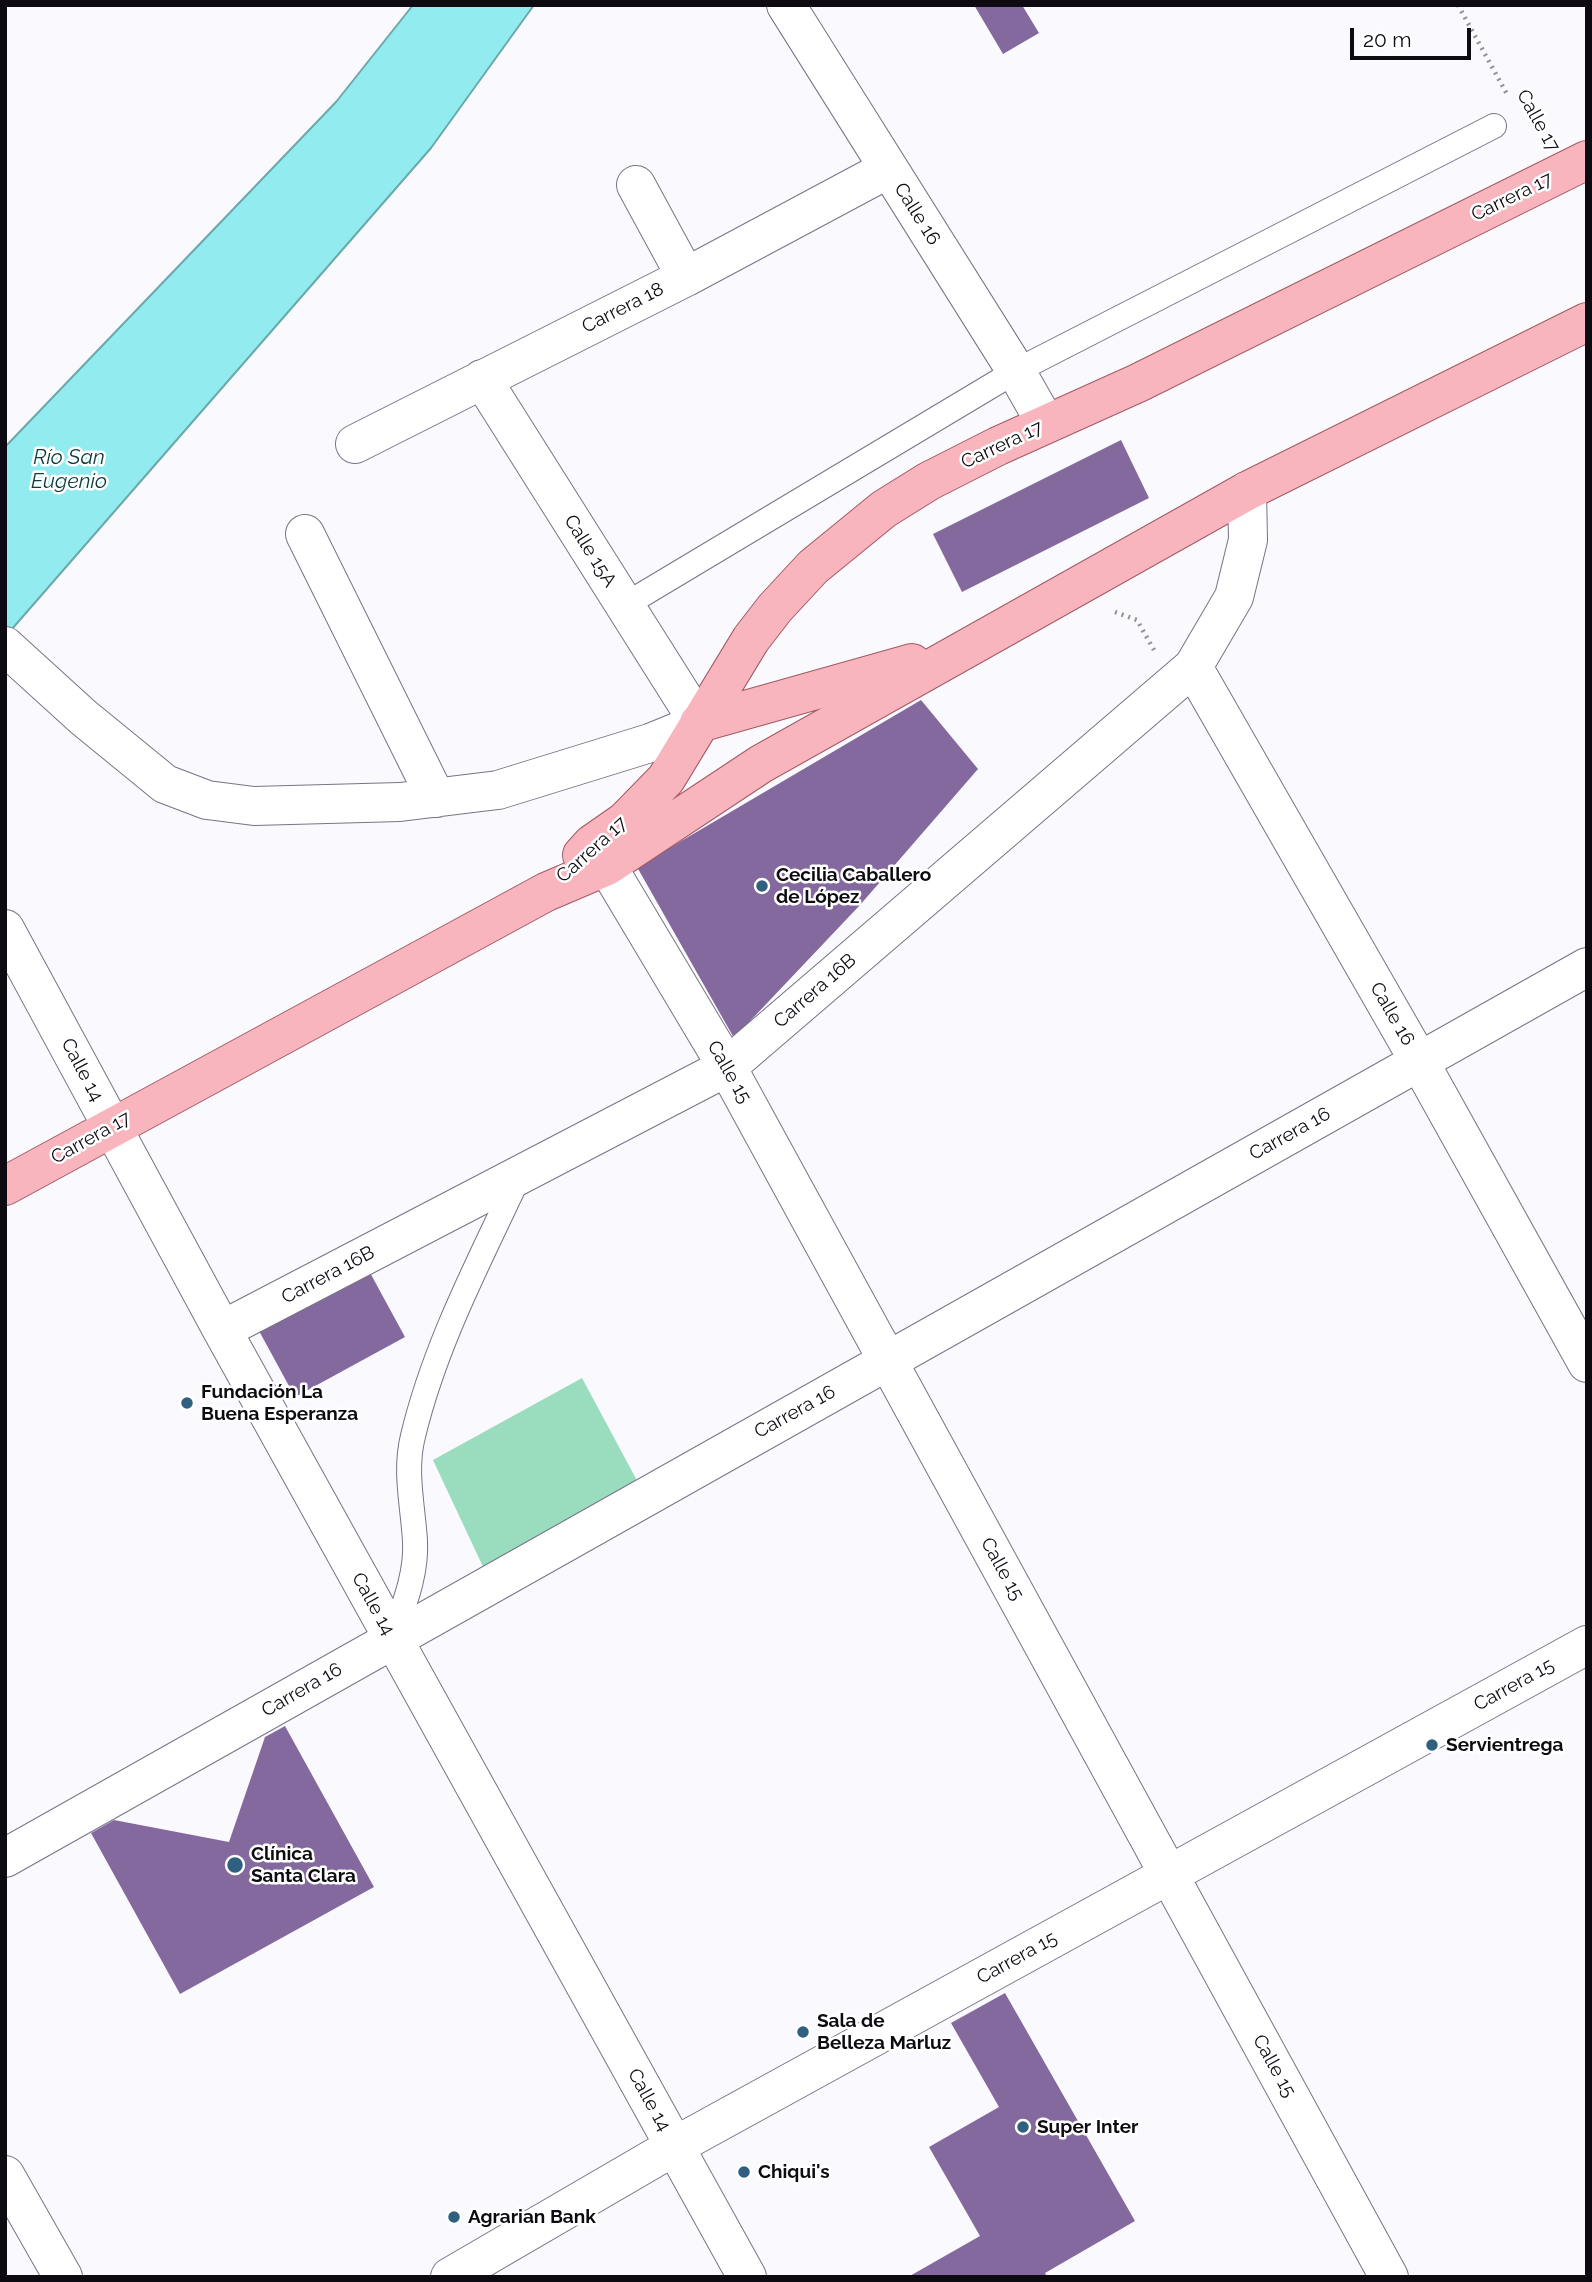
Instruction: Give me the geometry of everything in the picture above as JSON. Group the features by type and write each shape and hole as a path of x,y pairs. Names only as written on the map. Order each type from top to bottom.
{"main road":[{"name":"Carrera 17","path":"546,892 592,844 625,821 666,779 751,639 775,608 813,567 884,509 929,481 1138,383 1587,160"},
{"path":"1552,177 1587,194"},
{"name":"Carrera 17","path":"5,1186 546,892 607,866 761,764 1247,491 1587,322"},
{"path":"699,723 973,646"}],"street":[{"name":"Calle 16","path":"786,5 1016,371 1046,424"},
{"name":"Carrera 18","path":"355,444 686,276 888,169"},
{"path":"636,185 686,276"},
{"name":"Calle 15A","path":"482,379 699,723"},
{"name":"Carrera 16B","path":"222,1330 727,1067 1183,675 1234,597 1248,540 1247,491"},
{"path":"305,534 436,798"},
{"path":"5,646 83,717 165,785 207,800 254,806 400,802 498,790 650,743 699,723"},
{"name":"Calle 16","path":"1183,675 1419,1061 1587,1363"},
{"name":"Calle 15","path":"607,866 727,1067 1389,2277"},
{"name":"Calle 14","path":"5,929 392,1639 747,2277"},
{"name":"Carrera 16","path":"5,1858 1587,967"},
{"name":"Carrera 15","path":"450,2277 675,2146 1587,1645"},
{"path":"5,2175 63,2277"}],"lane":[{"path":"625,605 1016,371 1494,127"},
{"path":"392,1639 414,1572 415,1542 408,1486 412,1438 444,1339 519,1176"}],"path":[{"name":"Calle 17","path":"1458,5 1512,103"},
{"path":"1111,611 1137,620 1183,675"}],"green space":[{"path":"582,1378 641,1488 485,1571 433,1460"}],"water":[{"name":"Río San Eugenio","path":"413,5 534,5 431,148 5,637 5,447 336,102"}],"building":[{"path":"974,5 1022,5 1039,33 1003,54"},
{"path":"1121,440 1149,498 962,592 933,534"},
{"name":"Cecilia Caballero de López","path":"921,700 978,769 860,905 734,1038 637,867"},
{"path":"368,1269 405,1337 295,1397 258,1329"},
{"name":"Clínica Santa Clara","path":"285,1726 374,1887 180,1994 91,1833 114,1820 229,1842 265,1737"},
{"name":"Super Inter","path":"1005,1993 1135,2221 1045,2273 1047,2277 908,2277 980,2236 929,2147 999,2107 951,2023"}],"place":[{"name":"Cecilia Caballero de López","path":"762,886"},
{"name":"Fundación La Buena Esperanza","path":"187,1403"},
{"name":"Servientrega","path":"1432,1745"},
{"name":"Clínica Santa Clara","path":"235,1865"},
{"name":"Sala de Belleza Marluz","path":"803,2032"},
{"name":"Super Inter","path":"1023,2127"},
{"name":"Chiqui's","path":"744,2172"},
{"name":"Agrarian Bank","path":"454,2217"}]}
